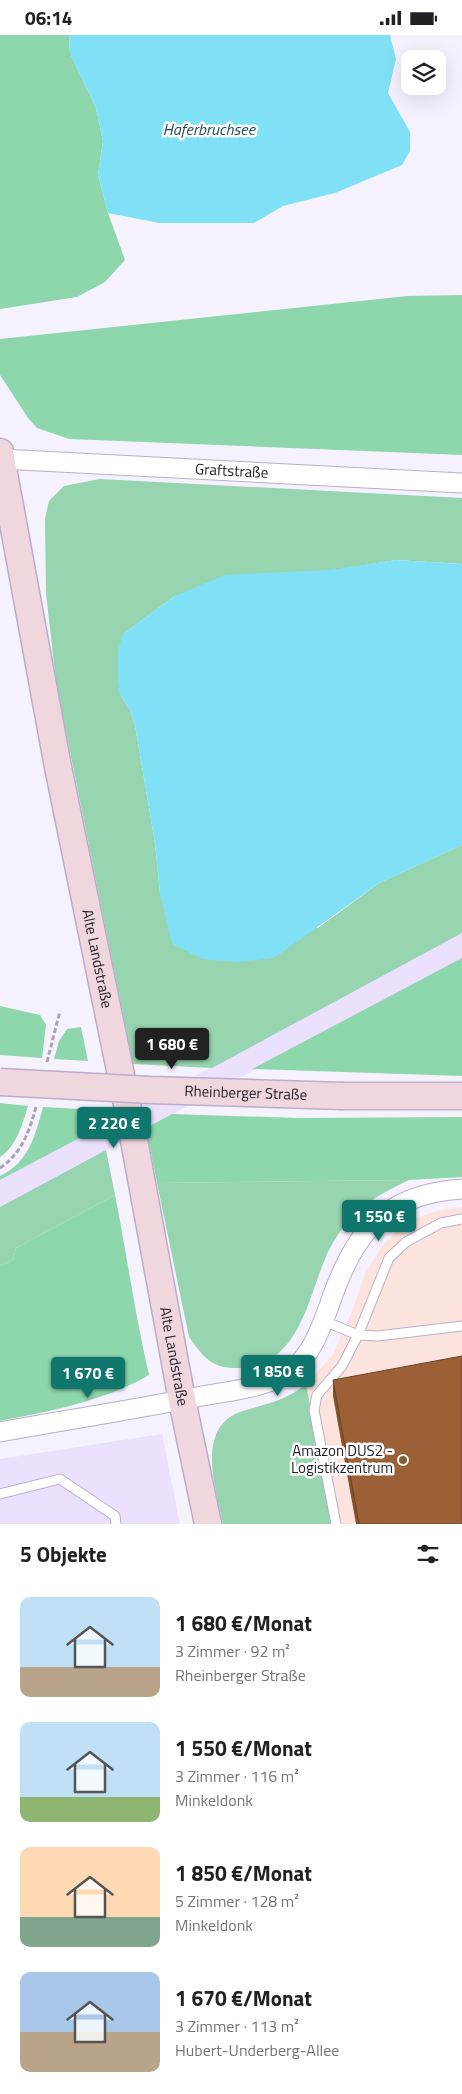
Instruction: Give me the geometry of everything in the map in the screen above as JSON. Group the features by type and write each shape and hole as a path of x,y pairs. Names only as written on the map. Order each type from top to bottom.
{"street":[{"name":"Graftstraße","path":"1,455 462,483"},
{"name":"Alte Landstraße","path":"1,455 58,767 131,1124 182,1400 208,1524"},
{"name":"Rheinberger Straße","path":"0,1082 150,1090 343,1096 462,1096"},
{"path":"0,1432 182,1400 255,1386 274,1380 289,1372 311,1348 324,1321 350,1253 380,1218 397,1205 424,1195 462,1189"}],"lane":[{"path":"336,1524 314,1410 317,1395 342,1366 358,1335 389,1258 415,1237 441,1223 462,1219"},
{"path":"324,1321 358,1335 378,1336 462,1326"},
{"path":"0,1494 60,1479 115,1516 116,1524"}],"shaded area":[{"path":"462,933 462,958 0,1207 0,1180"},
{"path":"462,1207 462,1524 241,1524 227,1419 243,1411 285,1399 306,1384 333,1355 353,1309 365,1274 382,1246 395,1233 416,1218 437,1211"},
{"path":"162,1434 180,1524 0,1524 0,1459"}],"green space":[{"path":"0,35 69,35 70,53 96,108 103,141 98,175 108,213 125,260 105,282 77,297 0,309"},
{"path":"462,295 462,455 69,439 37,428 28,418 0,375 0,339 407,296"},
{"path":"100,479 462,498 462,564 396,560 175,596 123,634 120,695 130,710 135,725 155,843 160,893 318,928 379,883 462,845 462,933 212,1068 133,1064 56,682 46,593 45,519 49,501 64,486"},
{"path":"462,958 462,1076 252,1069"},
{"path":"0,1006 40,1015 46,1025 42,1058 0,1055"},
{"path":"81,1027 88,1061 54,1059 59,1041 67,1029"},
{"path":"0,1103 28,1106 15,1141 0,1157"},
{"path":"43,1107 99,1110 102,1126 0,1180 0,1176 10,1170 24,1156 34,1138"},
{"path":"172,1114 298,1118 462,1117 462,1177 409,1180 157,1183 146,1128"},
{"path":"106,1150 115,1195 16,1248 13,1260 0,1266 0,1207"},
{"path":"409,1180 369,1202 355,1213 344,1226 336,1237 322,1265 300,1323 290,1340 278,1354 261,1364 230,1368 222,1367 210,1361 199,1351 189,1337 157,1183"},
{"path":"115,1195 149,1375 114,1392 77,1404 0,1421 0,1266 13,1260 16,1248"},
{"path":"306,1384 332,1524 223,1524 213,1477 212,1460 213,1444 218,1430 228,1419 243,1411 284,1398"}],"water":[{"name":"Haferbruchsee","path":"69,35 390,35 396,59 388,93 410,132 410,151 402,165 335,193 283,206 254,223 159,223 108,213 98,175 103,141 96,108 70,53"},
{"path":"396,560 462,564 462,845 379,883 274,958 237,962 203,959 172,944 160,893 155,843 135,725 130,710 120,695 118,650 123,634 175,596 225,575 330,570"}],"building":[{"name":"Amazon DUS2 - Logistikzentrum","path":"462,1356 462,1524 359,1524 333,1380"}],"place":[{"name":"Amazon DUS2 - Logistikzentrum","path":"403,1460"}]}
